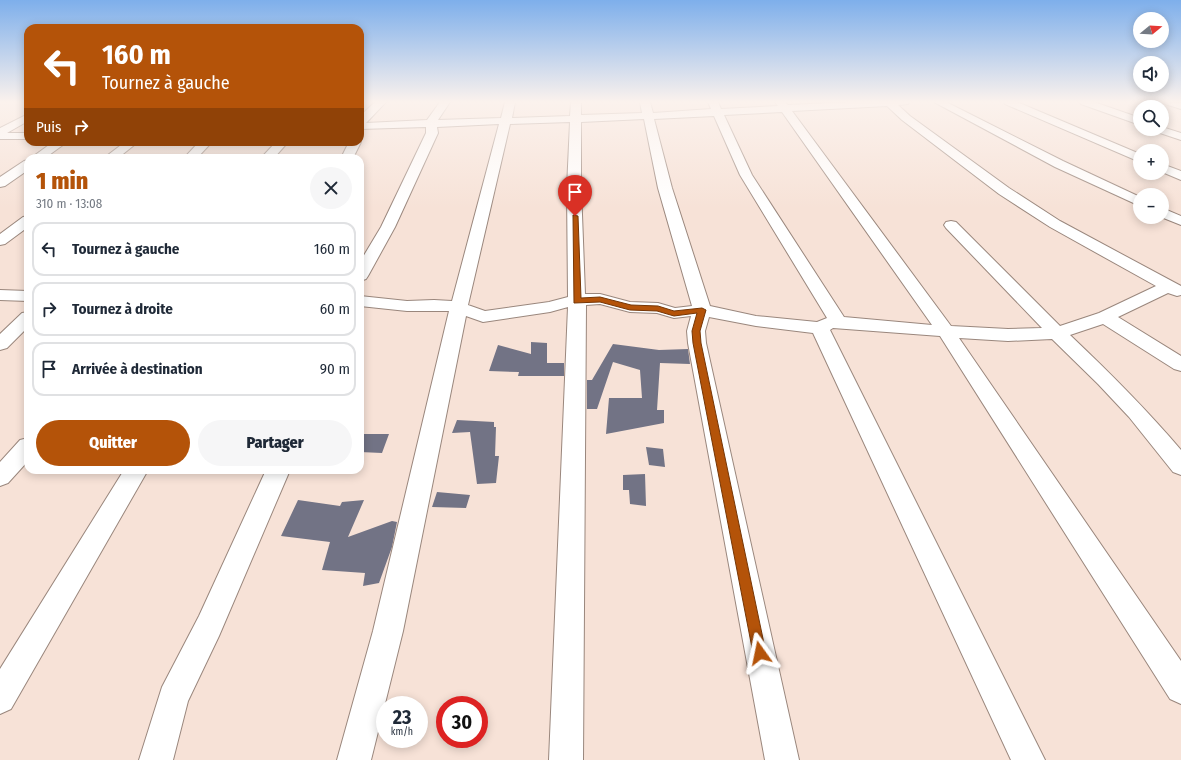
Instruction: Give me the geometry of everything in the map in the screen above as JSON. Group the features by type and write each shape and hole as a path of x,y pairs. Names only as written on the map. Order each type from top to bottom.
{"street":[{"path":"364,269 388,227 430,137"},
{"path":"354,760 388,632 459,308 489,192 501,137"},
{"path":"566,760 568,586 577,301 574,188 576,137"},
{"path":"653,137 665,188 702,310 696,331 697,343 782,760"},
{"path":"729,137 746,174 829,325 1028,760"},
{"path":"806,137 946,332 1181,688"},
{"path":"932,137 1004,191 1055,224 1175,289"},
{"path":"1008,137 1059,164 1133,199"},
{"path":"1092,137 1133,155"},
{"path":"43,154 55,146"},
{"path":"116,154 126,146"},
{"path":"194,154 202,146"},
{"path":"271,154 278,146"},
{"path":"0,183 24,167"},
{"path":"1169,171 1181,176"},
{"path":"1169,215 1181,221"},
{"path":"0,241 24,223"},
{"path":"951,225 1057,333 1105,379 1136,412 1181,466"},
{"path":"364,301 407,306 459,308 483,317 516,311 550,308 589,299 630,307 658,308 674,313 702,310 756,321 1008,335 1057,333 1105,317 1175,289"},
{"path":"0,295 24,296"},
{"path":"1105,317 1181,365"},
{"path":"0,344 24,321"},
{"path":"0,477 24,450"},
{"path":"0,698 134,474"},
{"path":"156,760 173,698 209,626 276,474"}],"building":[{"path":"531,342 547,343 547,363 564,363 564,376 518,376 519,372 489,371 498,345 531,354"},
{"path":"613,344 659,350 688,349 690,364 660,363 657,410 664,410 664,423 606,434 609,398 642,398 640,370 613,362 597,409 587,409 587,380 592,380"},
{"path":"457,420 494,422 494,427 496,427 495,456 499,456 496,483 477,484 470,432 452,433"},
{"path":"364,434 389,434 382,453 364,452"},
{"path":"646,447 663,449 665,467 649,465"},
{"path":"645,474 646,506 630,504 629,490 623,490 623,475"},
{"path":"437,492 470,495 466,508 432,507"},
{"path":"298,500 340,506 342,502 364,500 348,537 392,521 397,522 392,547 379,583 363,586 365,573 322,570 330,542 281,536"}],"route":[{"path":"575,216 577,301 589,299 600,300 642,309 658,308 674,313 702,310 696,331 697,343 760,653"}]}
